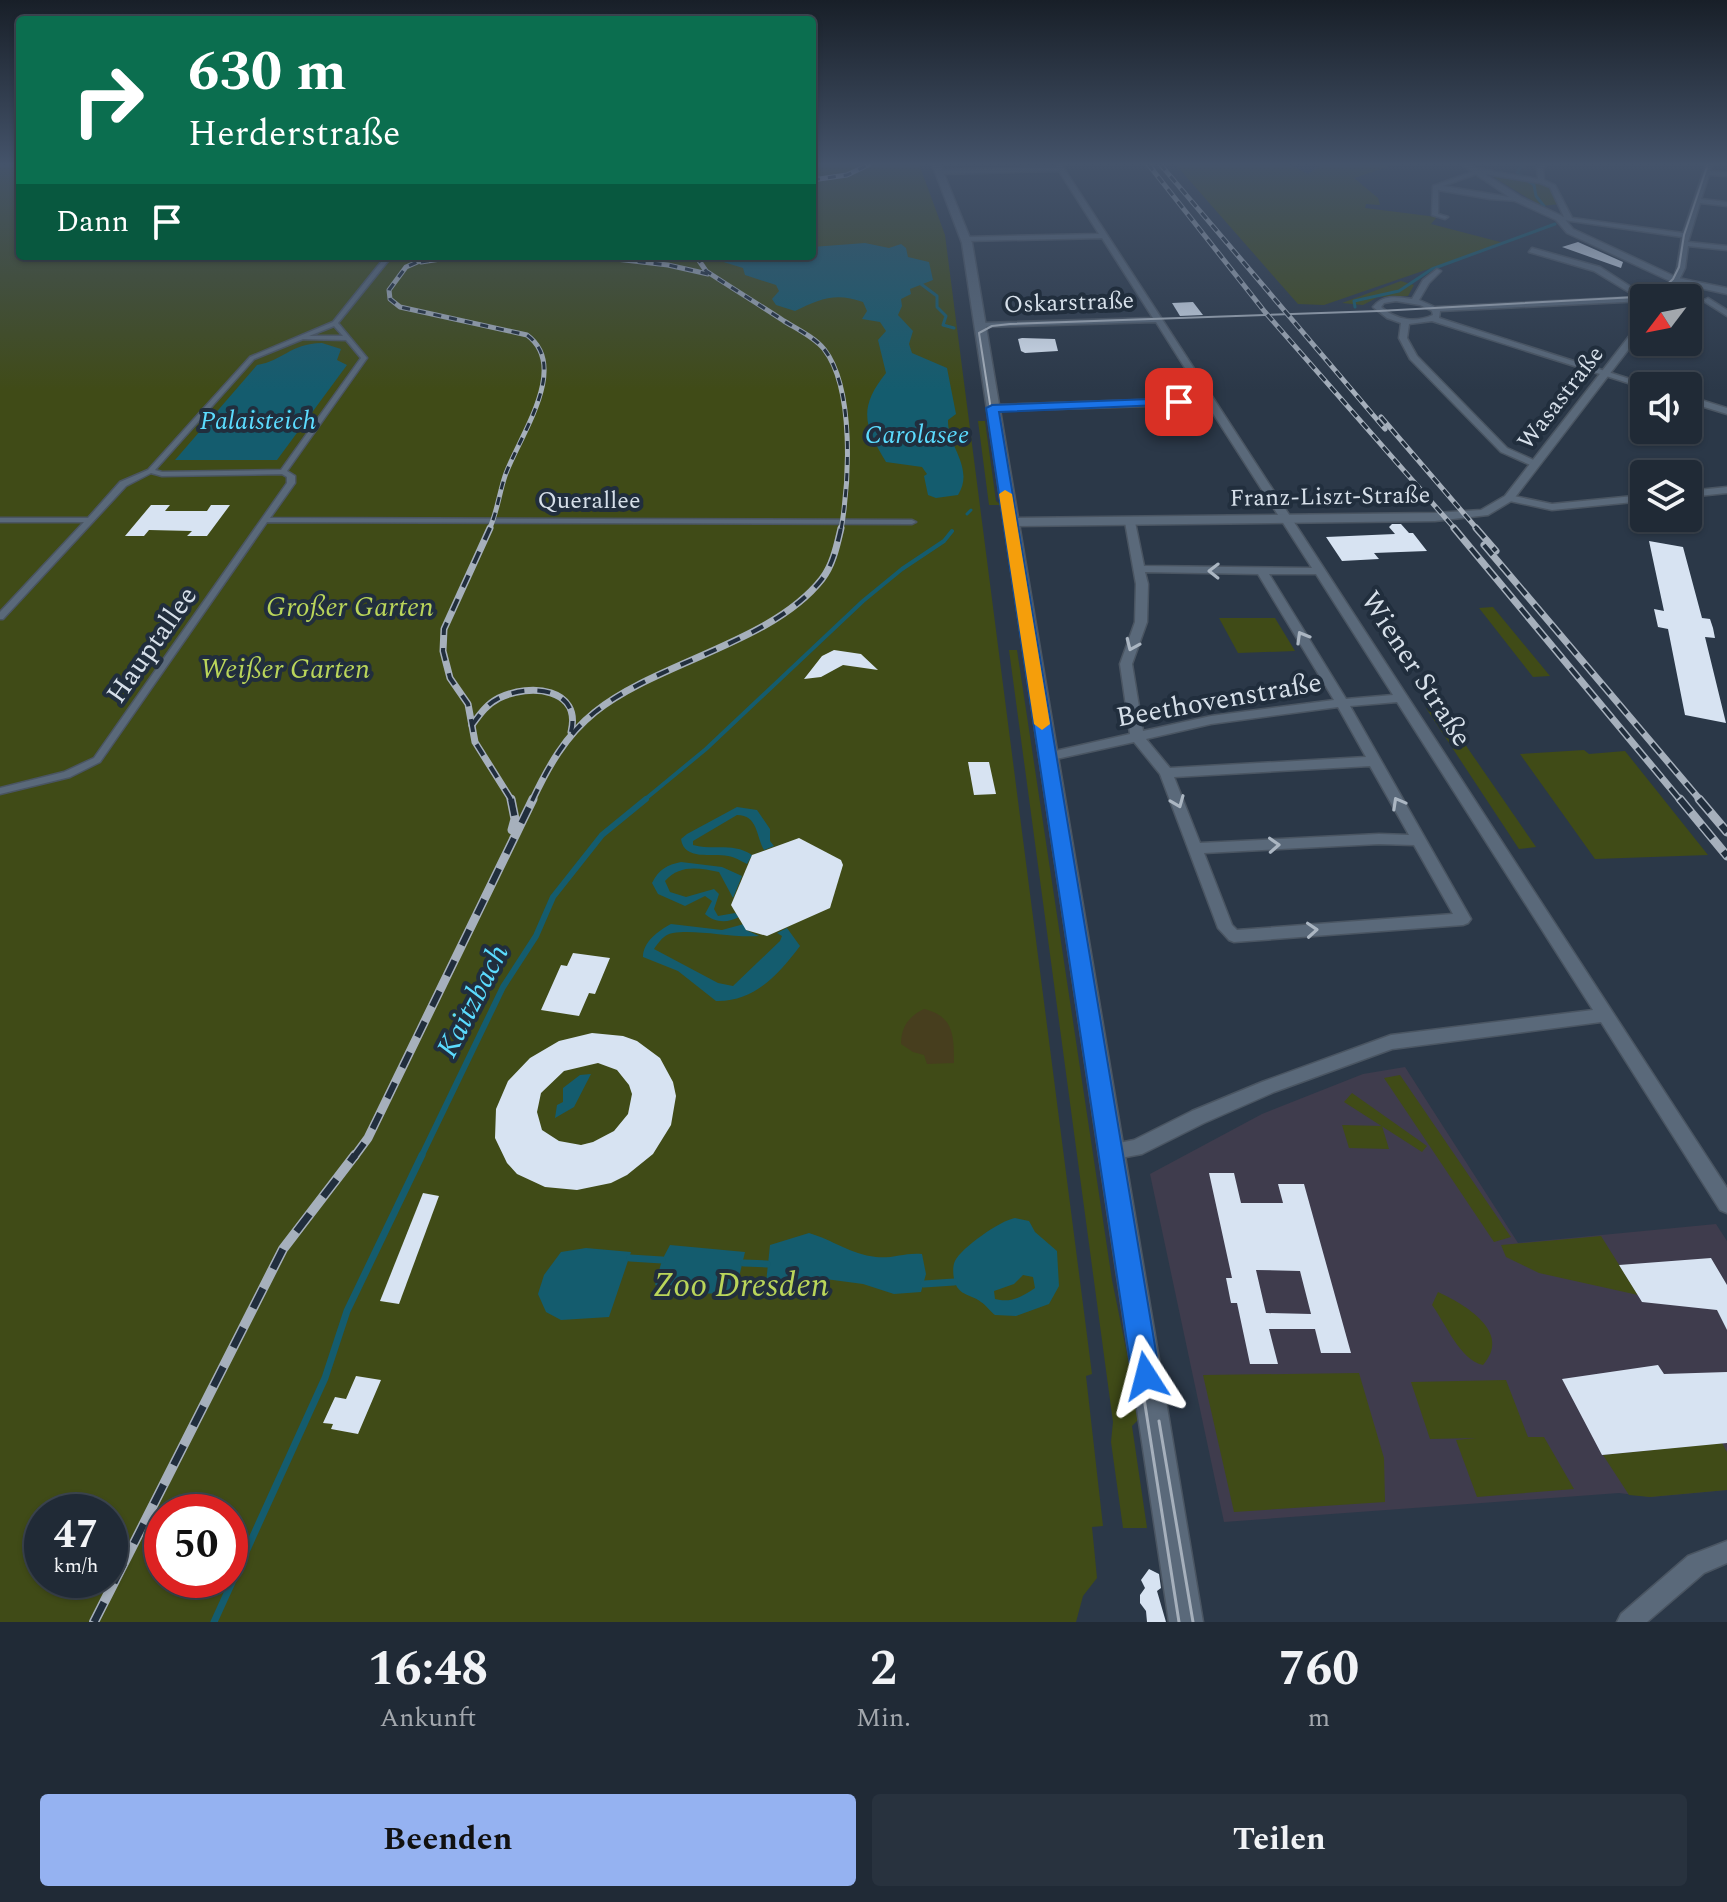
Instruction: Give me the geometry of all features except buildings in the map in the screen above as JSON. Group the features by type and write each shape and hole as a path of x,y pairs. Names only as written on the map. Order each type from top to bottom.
{"main road":[{"path":"966,240 1186,1622"}],"street":[{"name":"Wiener Straße","path":"1106,240 1727,1204"},
{"path":"1589,240 1675,280 1727,291"},
{"path":"1672,284 1681,268 1686,240 1727,248"},
{"path":"1532,250 1602,271 1630,289"},
{"path":"0,617 123,484 150,471 252,358 335,323 386,260"},
{"path":"1415,301 1437,271"},
{"path":"1630,299 1434,314 1405,321 1381,313 1378,304 1396,299 1415,301 1434,314 1630,380"},
{"path":"1708,300 1727,314"},
{"name":"Oskarstraße","path":"980,325 1158,320"},
{"path":"1405,321 1403,338 1413,357 1504,450 1535,464"},
{"name":"Hauptallee","path":"0,791 67,775 97,760 291,483 291,476 283,472 364,358 335,323"},
{"path":"303,337 347,338"},
{"name":"Wasastraße","path":"1509,498 1630,341"},
{"path":"992,408 1210,401"},
{"path":"1702,403 1727,411"},
{"path":"150,471 162,474 283,472"},
{"path":"1702,493 1727,490"},
{"path":"1509,498 1552,507 1630,499"},
{"name":"Franz-Liszt-Straße","path":"1010,522 1473,515 1494,510 1509,498"},
{"path":"0,520 89,520"},
{"name":"Querallee","path":"266,520 912,522"},
{"path":"1130,522 1139,569 1142,616 1126,664 1137,737 1166,773 1226,928 1234,936 1463,919 1342,703 1262,571"},
{"path":"1139,569 1320,571"},
{"name":"Beethovenstraße","path":"1047,757 1211,720 1401,698"},
{"path":"1166,773 1375,761"},
{"path":"1196,848 1379,839 1419,840"},
{"path":"1110,1152 1136,1148 1268,1087 1391,1042 1605,1015"},
{"path":"1629,1622 1696,1564 1727,1552"}],"shaded area":[{"path":"1405,1067 1518,1243 1716,1224 1727,1241 1727,1490 1650,1497 1619,1493 1224,1522 1150,1174 1262,1114 1363,1074"}],"green space":[{"path":"0,240 16,240 16,260 816,260 816,240 946,240 1092,1374 1086,1376 1103,1526 1092,1527 1097,1578 1083,1596 1076,1622 0,1622"},
{"path":"1242,240 1491,240 1504,243 1324,305 1298,304"},
{"path":"1401,281 1414,285 1408,296 1378,297 1363,305 1342,303"},
{"path":"978,421 985,421 996,501 1001,505 989,505"},
{"path":"1493,607 1550,676 1533,677 1479,608"},
{"path":"1219,618 1275,618 1295,651 1238,653"},
{"path":"1009,650 1017,650 1112,1280 1140,1418 1132,1426 1147,1528 1123,1528 1111,1442 1113,1422"},
{"path":"1426,708 1440,708 1536,847 1519,849"},
{"path":"1584,750 1589,754 1625,751 1708,855 1595,859 1520,754"},
{"path":"1400,1075 1511,1237 1494,1242 1384,1078"},
{"path":"1352,1093 1427,1146 1422,1152 1344,1102"},
{"path":"1342,1125 1382,1126 1389,1149 1349,1148"},
{"path":"1601,1236 1638,1295 1539,1273 1506,1257 1501,1245"},
{"path":"1438,1292 1472,1312 1489,1331 1491,1353 1483,1365 1460,1349 1432,1305"},
{"path":"1359,1373 1384,1458 1385,1502 1234,1512 1203,1375"},
{"path":"1506,1380 1528,1437 1544,1437 1574,1489 1477,1497 1456,1440 1476,1438 1430,1439 1411,1382"},
{"path":"1722,1443 1727,1452 1727,1490 1650,1497 1629,1495 1603,1455"}],"sand":[{"path":"924,1009 947,1022 954,1044 954,1063 927,1064 924,1055 901,1044 907,1023"}],"water":[{"name":"Carolasee","path":"865,243 889,248 901,244 906,248 908,257 929,262 933,280 910,289 911,294 901,299 898,315 913,331 909,344 912,353 947,368 956,414 948,420 949,430 963,476 958,495 936,498 928,495 924,476 927,474 922,467 886,462 873,438 867,417 868,407 886,373 878,340 886,331 880,322 862,319 867,311 863,302 828,298 795,311 776,305 772,299 779,291 776,285 745,275 743,268 717,260 816,260 816,247"},
{"name":"Palaisteich","path":"322,343 341,349 337,360 347,365 277,460 175,460 257,365 302,346"},
{"path":"737,807 757,810 770,829 770,841 774,846 764,850 753,822 737,815 693,841 693,845 745,851 752,855 747,864 722,855 700,855 687,851 683,846 681,839 687,834"},
{"path":"681,862 722,867 742,876 733,898 719,872 683,870 665,881 670,892 686,897 714,889 719,894 714,909 718,916 735,913 739,917 722,921 709,917 705,914 712,901 705,896 685,906 658,894 652,883 658,874 668,866"},
{"path":"671,924 722,930 744,924 746,930 759,936 673,933 664,937 654,949 718,983 733,986 780,941 782,936 777,933 787,928 800,946 764,985 742,997 716,1001 678,971 643,957 648,942"},
{"path":"591,1074 574,1107 555,1118 557,1105 563,1102 563,1088 580,1075"},
{"path":"1009,1220 1029,1221 1035,1232 1057,1251 1059,1286 1049,1304 1016,1316 995,1315 983,1303 958,1289 953,1273 955,1261 965,1249","holes":["1023,1275 1033,1277 1035,1288 1026,1294 1011,1300 995,1299 994,1291 1014,1284"]},
{"path":"809,1233 867,1255 922,1254 926,1274 921,1292 894,1294 863,1284 818,1278 805,1280 786,1295 766,1283 770,1245"},
{"path":"670,1245 745,1252 735,1294 685,1293 655,1285"},
{"path":"586,1248 631,1252 609,1317 561,1320 546,1312 538,1294 544,1275 561,1252"}],"waterway":[{"name":"Kaitzbach","path":"1355,307 1354,301 1399,291 1432,269 1512,240"},
{"name":"Kaitzbach","path":"921,284 937,296 937,307 946,316 943,325 954,328"},
{"name":"Kaitzbach","path":"967,514 971,510"},
{"name":"Kaitzbach","path":"643,801 706,749 863,601 902,569 944,541 952,531"},
{"name":"Kaitzbach","path":"421,1157 503,987 536,936 553,897 602,835 646,799"},
{"name":"Kaitzbach","path":"214,1622 325,1378 347,1311 422,1155"},
{"path":"630,1258 662,1260"},
{"path":"744,1263 767,1264"},
{"path":"924,1284 954,1282"}],"tram line":[{"path":"1107,1157 979,333 992,326 1010,324 1379,311 1655,296 1673,279 1679,267 1683,240"},
{"path":"1106,1155 1179,1622"},
{"path":"1159,1421 1193,1622"}],"railway":[{"path":"1208,240 1265,312 1456,530"},
{"path":"1224,240 1385,429"},
{"path":"422,260 406,267 389,290 390,299 400,307 527,335 539,349 544,365 543,384 537,403 511,460 489,530"},
{"path":"421,262 434,260"},
{"path":"625,260 708,274"},
{"path":"699,260 706,271 815,341 834,366 841,388 847,437 841,530"},
{"path":"1381,417 1478,530"},
{"path":"490,528 444,629 443,651 450,678 468,704 475,742 511,800"},
{"path":"532,801 558,753 595,712 650,679 745,636 800,601 826,573 841,528"},
{"path":"1454,528 1681,801"},
{"path":"1476,528 1496,551"},
{"path":"1484,545 1701,801"},
{"path":"472,725 487,706 499,698 511,693 538,691 551,693 569,706 571,732"},
{"path":"354,1157 368,1138 533,799"},
{"path":"1680,799 1727,856"},
{"path":"1699,799 1727,832"},
{"path":"511,800 515,819 512,830"},
{"path":"94,1622 283,1249 355,1155"}],"slow traffic":[{"path":"1005,494 1042,724"}],"route":[{"path":"1146,1376 992,408 1179,402"}],"park label":[{"name":"Großer Garten","path":"350,607"},
{"name":"Weißer Garten","path":"285,669"},
{"name":"Zoo Dresden","path":"741,1286"}]}
